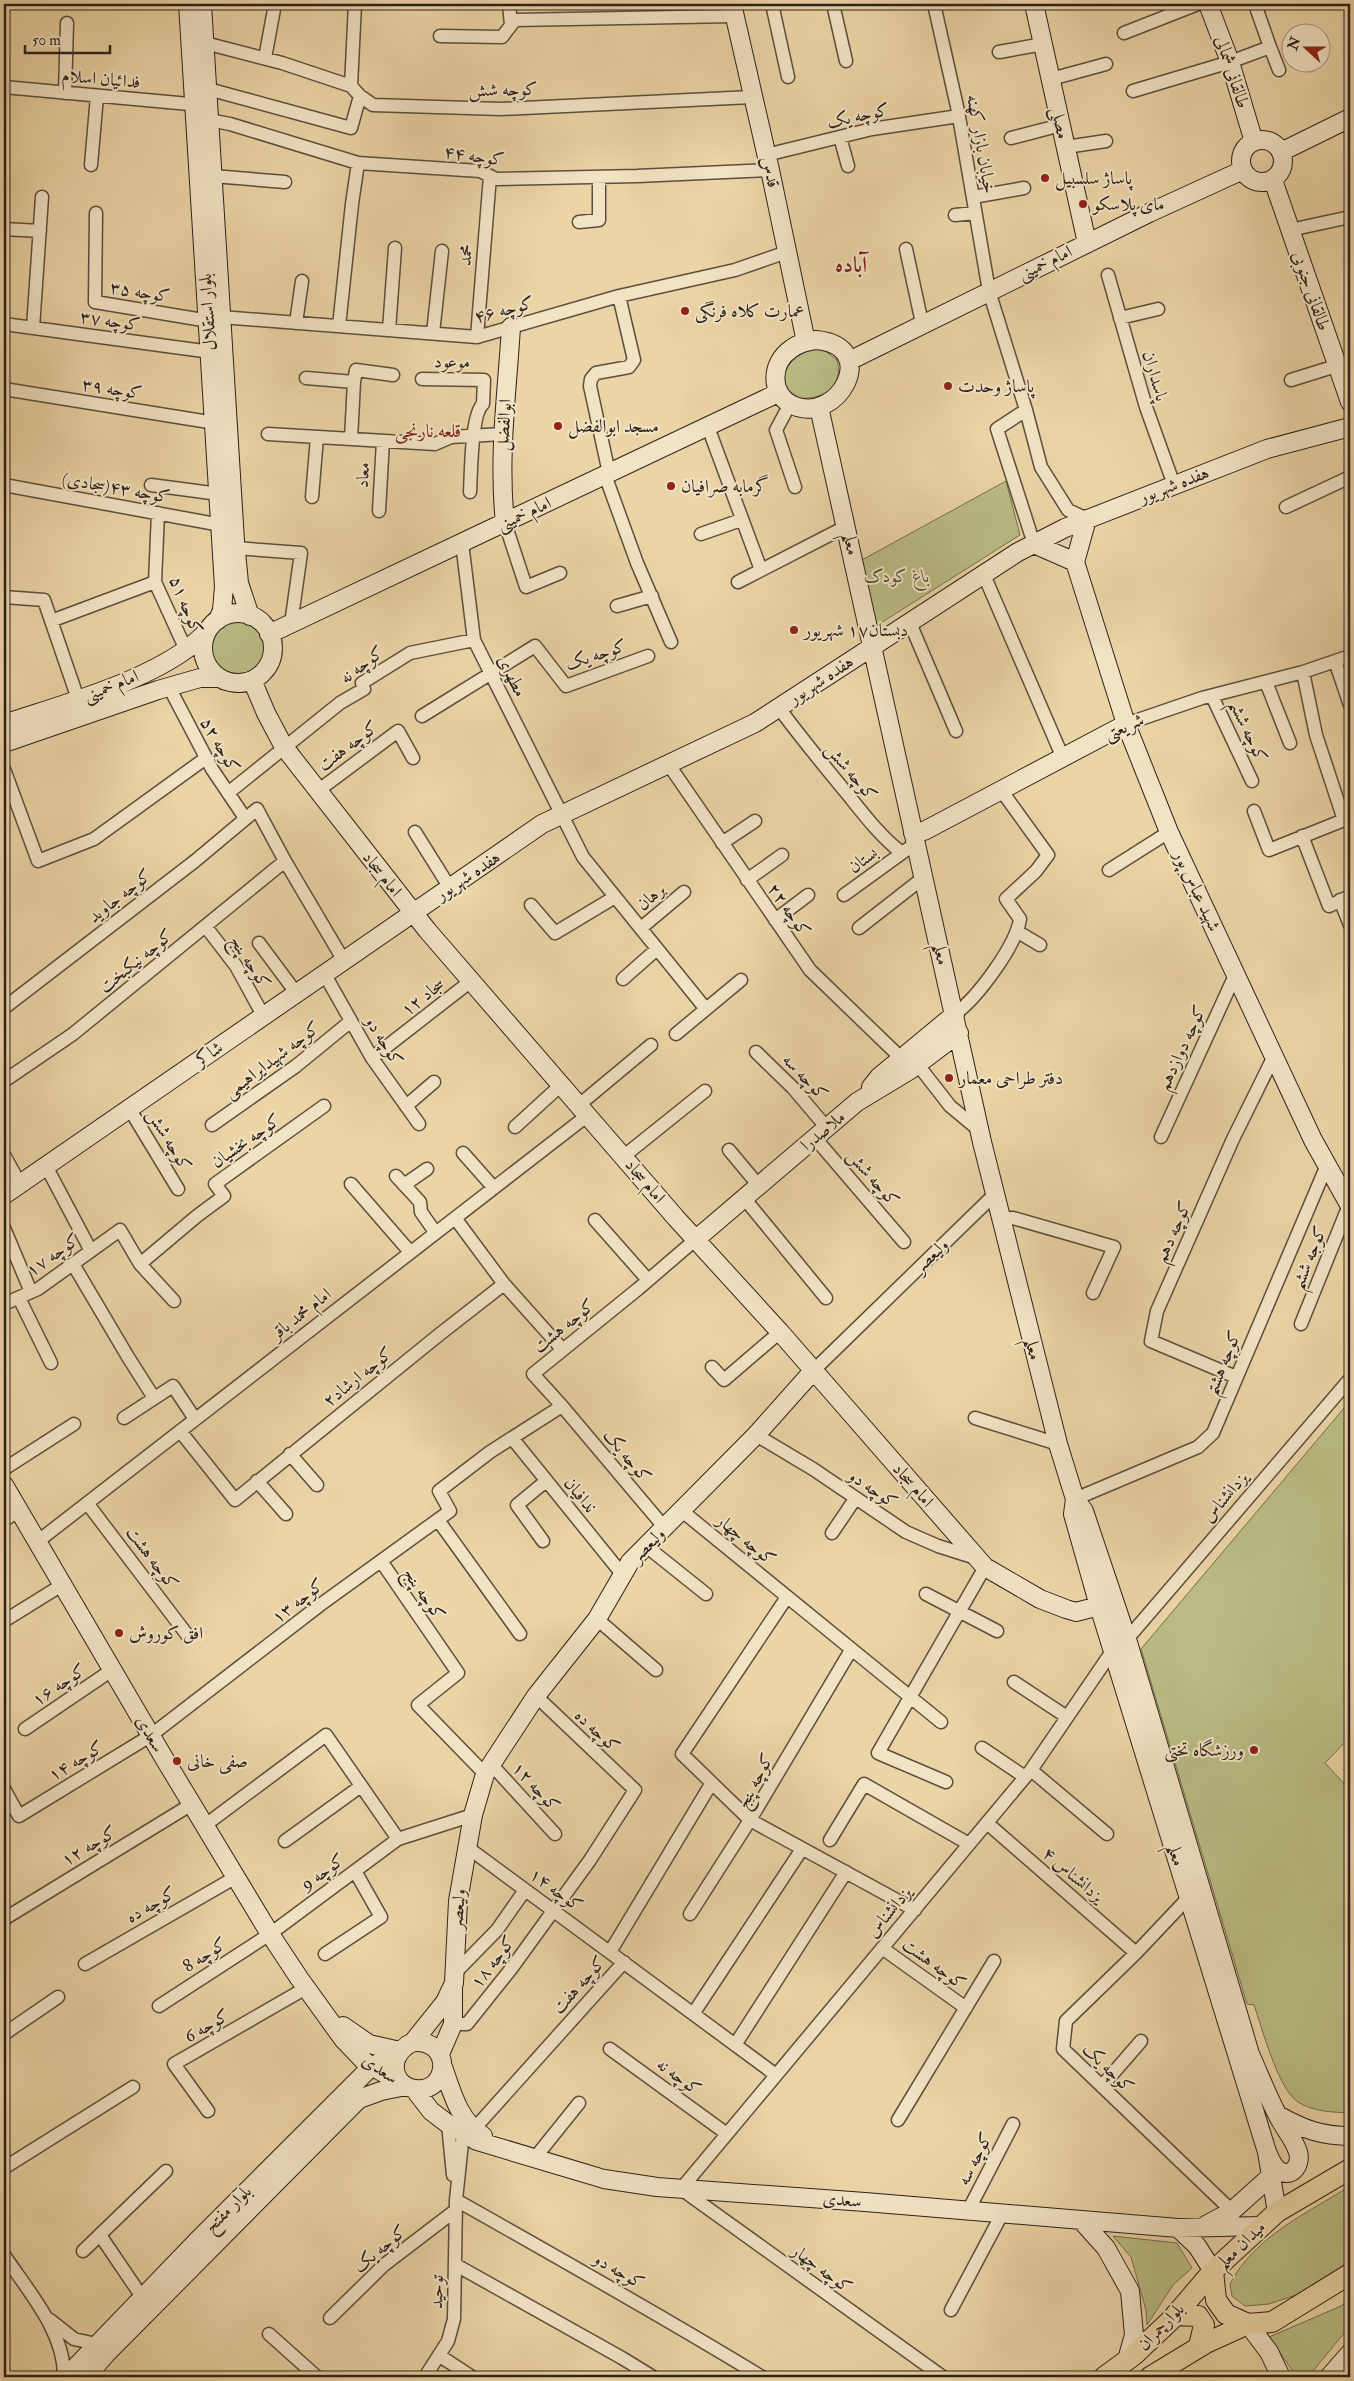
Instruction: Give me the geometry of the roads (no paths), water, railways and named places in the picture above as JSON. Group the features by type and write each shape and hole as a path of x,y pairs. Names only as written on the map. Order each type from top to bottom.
{"main road":[{"name":"میدان معلم","path":"1248,2324 1226,2314 1216,2300 1213,2271 1277,2212 1350,2169"},
{"name":"بلوارچمران","path":"1104,2377 1127,2360 1176,2315 1213,2271"},
{"path":"1248,2324 1272,2322 1350,2274"},
{"path":"1176,2315 1198,2316 1204,2325 1199,2346"},
{"name":"بلوارچمران","path":"1150,2377 1199,2346 1248,2324"}],"street":[{"name":"بلوار استقلال","path":"188,4 205,105 213,176 215,319 211,352 224,587 222,610 213,625"},
{"name":"بلوار استقلال","path":"202,4 215,319 239,583 250,616"},
{"path":"265,58 275,4"},
{"path":"351,86 355,4"},
{"path":"508,4 511,25"},
{"path":"772,4 788,76"},
{"path":"834,4 846,61"},
{"name":"خیابان بازار کهنه","path":"934,4 959,116 989,291 1026,410 1041,467 1068,510 1087,520"},
{"name":"مصلی","path":"1034,4 1087,243"},
{"path":"1124,34 1198,4"},
{"name":"طالقانی شمالی","path":"1208,4 1230,62 1254,142"},
{"path":"440,36 502,36 515,20 733,10"},
{"name":"قدس","path":"733,10 768,162 806,342"},
{"path":"1257,10 1279,70"},
{"path":"65,93 67,23"},
{"name":"کوچه شش","path":"205,43 265,58 351,86 360,96 373,105 501,109 752,97"},
{"path":"999,52 1043,44"},
{"path":"1133,92 1230,62 1270,47"},
{"path":"1050,79 1106,64"},
{"name":"فدائیان اسلام","path":"4,87 205,105"},
{"path":"91,165 96,96"},
{"path":"205,105 350,128 360,96"},
{"name":"کوچه ۴۴","path":"205,105 230,124 358,163 480,171 496,179 599,177 768,162"},
{"name":"کوچه یک","path":"768,162 840,137 872,129 959,116"},
{"path":"1281,152 1350,118"},
{"path":"1011,138 1061,125"},
{"path":"840,137 848,166"},
{"path":"1266,140 1281,152 1283,158 1282,170 1273,180 1259,182 1252,180 1243,170 1242,157 1244,151 1254,142 1266,140"},
{"path":"1066,147 1106,141"},
{"path":"339,326 358,163"},
{"name":"امام خمینی","path":"849,361 922,323 1087,243 1243,170"},
{"path":"213,176 285,182"},
{"name":"محمد","path":"477,337 490,176"},
{"path":"579,222 599,220 599,177"},
{"name":"طالقانی جنوبی","path":"1273,180 1336,366 1347,382 1350,402"},
{"path":"973,197 1024,188"},
{"path":"34,328 42,197"},
{"name":"کوچه ۳۵","path":"96,213 95,302 215,319"},
{"path":"955,215 975,213"},
{"path":"1290,230 1350,217"},
{"path":"4,228 40,231"},
{"path":"390,330 395,248"},
{"path":"906,249 922,323"},
{"path":"434,333 442,251"},
{"name":"کوچه ۴۶","path":"215,319 296,322 477,337 619,296 735,270 787,252"},
{"name":"پاسداران","path":"1108,275 1146,407 1174,485"},
{"path":"296,322 302,281"},
{"path":"619,296 634,360 629,367 596,372 591,379 590,386 607,474 637,563 671,642"},
{"path":"1120,318 1158,309"},
{"name":"کوچه ۳۷","path":"4,324 211,352"},
{"name":"ابوالفضل","path":"505,523 502,434 511,327"},
{"path":"828,341 839,346 847,354 849,361 849,377 843,389 834,398 819,407 797,407 784,398 775,376 781,358 791,349 806,342 828,341"},
{"path":"1291,380 1336,366"},
{"path":"351,439 356,370 392,375"},
{"path":"306,378 354,382"},
{"name":"موعود","path":"422,379 484,380 482,404 479,408 473,436"},
{"name":"کوچه ۳۹","path":"4,389 215,423"},
{"path":"784,398 776,430 795,487"},
{"name":"امام خمینی","path":"269,634 708,426 784,398"},
{"name":"معلم","path":"819,407 873,646 910,843 923,878 995,1194 1058,1444 1075,1499 1084,1511 1127,1639 1250,2054 1277,2114 1298,2152 1299,2163 1294,2171 1282,2172 1273,2164 1267,2152"},
{"path":"1026,410 997,429 1034,544 1075,562 1087,520"},
{"path":"708,426 761,570"},
{"name":"هفده شهریور","path":"413,913 542,824 756,723 1034,544 1087,520 1267,449 1350,426"},
{"path":"268,434 435,444 450,437 502,434"},
{"path":"470,492 473,436"},
{"path":"312,497 317,437"},
{"name":"معاد","path":"379,511 383,441"},
{"path":"1286,507 1350,477"},
{"name":"کوچه ۴۳(سجادی)","path":"4,485 221,525"},
{"path":"151,485 219,494"},
{"name":"کوچه ۵۱","path":"158,514 155,582 186,650"},
{"path":"701,534 741,520"},
{"path":"505,523 526,587 560,573"},
{"path":"738,582 847,526"},
{"name":"مطهری","path":"462,543 474,640 583,857 706,1008"},
{"path":"235,548 301,553 291,624"},
{"name":"شهید عباس پور","path":"1075,562 1126,724 1170,832 1313,1140 1350,1205"},
{"path":"984,575 1063,758"},
{"path":"51,621 155,582"},
{"path":"617,606 652,596"},
{"path":"4,597 44,600 78,699"},
{"path":"234,614 250,616 258,620 269,634 272,645 268,666 252,680 241,683 229,682 219,678 211,671 204,656 204,640 213,625 234,614"},
{"path":"910,623 956,731"},
{"name":"امام خمینی","path":"4,724 78,699 167,663 186,650 213,625"},
{"name":"کوچه نه","path":"284,747 340,703 364,689 362,683 410,653 474,640"},
{"name":"کوچه یک","path":"491,673 535,646 566,686 648,656"},
{"name":"شریعتی","path":"910,843 924,831 1126,724 1212,696 1303,672 1350,656"},
{"path":"1335,661 1350,705"},
{"path":"1254,811 1269,850 1344,820 1316,734 1303,672"},
{"path":"422,716 491,673"},
{"name":"امام خمینی","path":"4,743 169,687 200,678 219,678"},
{"name":"امام سجاد","path":"252,680 266,713 284,747 413,913 695,1240 780,1332 981,1563 1040,1599 1066,1609 1076,1612 1099,1606"},
{"path":"1266,682 1290,743"},
{"name":"کوچه ۵۲","path":"169,687 206,758 245,818"},
{"name":"کوچه ششم","path":"1212,696 1252,781"},
{"name":"کوچه شش","path":"779,708 806,745 892,845 910,843"},
{"name":"کوچه هفت","path":"319,790 371,753 398,730 413,758"},
{"path":"228,793 284,747"},
{"path":"4,769 38,861 94,839 206,758"},
{"name":"کوچه ۲۲","path":"669,765 810,970 901,1058"},
{"path":"857,1102 879,1077 964,1007 998,965 1018,932 1020,919 1006,899 1036,871 1048,855 1001,790"},
{"name":"کوچه جاوید","path":"4,1008 194,861 257,809 285,861"},
{"path":"722,844 755,821"},
{"path":"415,832 450,888"},
{"path":"1109,870 1170,832"},
{"path":"1302,836 1340,901 1350,925"},
{"name":"بستان","path":"844,895 910,843"},
{"path":"747,880 782,855"},
{"path":"285,861 344,961"},
{"name":"کوچه نیکبخت","path":"4,1081 73,1034 285,861"},
{"path":"859,928 923,878"},
{"name":"برهان","path":"641,928 684,892"},
{"path":"775,920 808,895"},
{"path":"531,905 555,933 616,897"},
{"name":"شاکر","path":"4,1194 413,913"},
{"name":"کوچه پنج","path":"206,927 236,966 264,1017"},
{"path":"1018,932 1040,946"},
{"path":"260,943 296,994"},
{"path":"623,979 657,949"},
{"name":"کوچه دوازدهم","path":"1161,1137 1236,973"},
{"name":"کوچه دو","path":"324,975 372,1058 420,1124"},
{"path":"676,1034 741,980"},
{"name":"سجاد ۱۲","path":"372,1058 471,982"},
{"name":"کوچه شهیدایراهیمی","path":"212,1125 296,1066 351,1021"},
{"name":"ملاصدرا","path":"695,1240 857,1102 918,1065 959,1033"},
{"path":"583,1110 651,1045"},
{"name":"کوچه سه","path":"756,1052 793,1088 821,1133"},
{"name":"کوچه دهم","path":"1236,1377 1151,1341 1157,1311 1233,1139 1274,1056"},
{"path":"918,1065 950,1106 980,1131"},
{"path":"406,1106 434,1082"},
{"path":"515,1127 561,1085"},
{"path":"624,1156 705,1090"},
{"name":"کوچه بخشیان","path":"140,1264 224,1196 215,1184 324,1106"},
{"name":"کوچه شش","path":"129,1108 162,1167 178,1189"},
{"name":"امام محمد باقر","path":"37,1542 494,1188 583,1110"},
{"name":"کوچه شش","path":"821,1133 904,1242"},
{"path":"728,1150 759,1186"},
{"path":"463,1153 494,1188"},
{"path":"4,1154 20,1184"},
{"name":"کوچه هشتم","path":"1075,1499 1198,1447 1213,1434 1327,1165"},
{"path":"46,1166 91,1251"},
{"path":"427,1169 400,1181 420,1202 421,1212 436,1232"},
{"path":"351,1184 410,1252"},
{"name":"ولیعصر","path":"442,2061 453,2024 453,1979 458,1901 473,1815 488,1769 536,1696 596,1619 622,1574 646,1546 756,1435 813,1371 995,1194"},
{"path":"744,1198 826,1298"},
{"name":"کوجه ششم","path":"1301,1324 1350,1205"},
{"path":"454,1218 504,1284 562,1349"},
{"path":"1001,1219 1013,1218 1114,1247 1093,1294"},
{"path":"595,1220 648,1280"},
{"path":"4,1228 25,1295 51,1363"},
{"name":"کوچه ۱۷","path":"4,1304 25,1295 73,1264 120,1230 140,1264"},
{"name":"کوچه هشت","path":"562,1406 533,1374 695,1240"},
{"path":"73,1264 154,1398"},
{"path":"140,1264 174,1301"},
{"name":"کوچه ارشاد۲","path":"180,1431 235,1500 504,1284"},
{"path":"712,1368 724,1380 780,1332"},
{"name":"یزدانشناس","path":"681,2189 1028,1773 1113,1650 1127,1639 1350,1379"},
{"path":"124,1418 173,1386 196,1419"},
{"path":"520,1634 438,1520 450,1511 439,1491 512,1438 562,1406"},
{"name":"کوچه یک","path":"562,1406 665,1528"},
{"path":"975,1418 1058,1444"},
{"path":"4,1469 74,1424"},
{"name":"کوچه دو","path":"756,1435 813,1469 906,1532 981,1563"},
{"name":"ندافیان","path":"512,1438 622,1574"},
{"path":"290,1454 317,1485"},
{"path":"543,1541 517,1505 546,1481"},
{"path":"258,1482 286,1514"},
{"name":"سعدی","path":"4,1485 11,1515 37,1542 204,1826 270,1934 306,1988 343,2039 371,2067 410,2088 431,2111 448,2124 469,2131 510,2152 604,2179 681,2189 1178,2228 1261,2226"},
{"path":"832,1533 856,1499"},
{"name":"معلم","path":"1075,1499 1073,1514 1099,1606 1267,2152 1277,2212"},
{"name":"کوچه هشت","path":"87,1503 188,1636"},
{"name":"کوچه چهار","path":"682,1511 941,1722"},
{"name":"کوچه ۱۳","path":"150,1736 320,1605 438,1520"},
{"path":"646,1546 706,1594"},
{"name":"کوچه پنج","path":"381,1561 458,1673 418,1705 488,1769"},
{"path":"946,1782 878,1753 961,1611 981,1563"},
{"path":"4,1621 62,1585"},
{"path":"926,1594 997,1631"},
{"path":"690,1914 750,1820 682,1754 788,1596"},
{"path":"596,1619 656,1670"},
{"name":"کوچه پنج","path":"851,1650 750,1820 914,1910"},
{"name":"کوچه ۱۶","path":"25,1729 112,1670"},
{"path":"1014,1682 1067,1717"},
{"name":"کوچه ده","path":"536,1696 635,1790 553,1910"},
{"path":"204,1826 326,1735 398,1839 473,1815"},
{"name":"کوچه ۱۴","path":"4,1789 19,1816 150,1736"},
{"path":"982,1748 1028,1773 1107,1834"},
{"name":"کوچه ۱۲","path":"488,1769 555,1834"},
{"path":"610,1952 711,1784"},
{"path":"830,1840 864,1784 969,1844"},
{"path":"285,1841 360,1786"},
{"name":"کوچه ۱۲","path":"4,1919 192,1804"},
{"name":"یزدانشناس ۴","path":"987,1823 1136,1953"},
{"name":"کوچه 9","path":"270,1934 398,1839"},
{"name":"کوچه ۱۴","path":"467,1847 624,1962"},
{"path":"693,2014 802,1849"},
{"path":"324,1954 381,1917 355,1871"},
{"path":"735,2045 846,1872"},
{"name":"کوچه ده","path":"85,1964 236,1877"},
{"path":"453,1979 497,1930 526,1890"},
{"name":"کوچه یک","path":"1189,1897 1136,1953 1066,2021 1063,2049 1232,2211"},
{"name":"کوچه ۱۸","path":"453,2024 467,2024 511,1969 553,1910"},
{"name":"کوچه 8","path":"159,2006 270,1934"},
{"name":"کوچه هشت","path":"882,1948 966,2008"},
{"path":"898,2120 994,1961"},
{"name":"کوچه هفت","path":"469,2131 624,1962 776,2075"},
{"name":"ولیعصر","path":"406,2047 445,2002 453,1979"},
{"name":"کوچه 6","path":"208,2111 174,2064 306,1988"},
{"path":"4,2034 58,1997"},
{"name":"سعدی","path":"318,2004 361,2040 369,2044 406,2047"},
{"path":"1102,2086 1141,2041"},
{"path":"442,2061 435,2083 421,2090 410,2088 396,2074 396,2058 406,2047 429,2044 442,2061 469,2131 456,2205"},
{"name":"بلوار مفتح","path":"65,2377 371,2067 406,2047"},
{"name":"کوچه نه","path":"610,2048 727,2134"},
{"path":"4,2168 133,2087"},
{"name":"بلوار مفتح","path":"86,2377 106,2354 359,2099 381,2091 410,2088"},
{"path":"534,2159 579,2103"},
{"path":"1277,2114 1301,2128 1316,2133 1330,2136 1350,2136"},
{"path":"448,2124 456,2205"},
{"name":"کوچه سه","path":"968,2211 1013,2124"},
{"path":"84,2251 166,2171"},
{"path":"1204,2226 1232,2211 1271,2176"},
{"name":"کوچه چهار","path":"681,2189 943,2377"},
{"name":"کوچه یک","path":"330,2318 384,2265 456,2205"},
{"name":"کوچه دو","path":"456,2205 636,2300 692,2337 762,2377"},
{"name":"توحید","path":"425,2377 448,2341 454,2319 456,2205"},
{"path":"951,2310 1002,2214"},
{"path":"1081,2220 1106,2248 1130,2291 1134,2335 1127,2360"},
{"path":"1178,2228 1197,2246 1213,2271"},
{"path":"100,2235 142,2297"},
{"path":"4,2254 46,2317 64,2359 65,2377"},
{"path":"456,2265 653,2377"},
{"path":"46,2317 74,2340 96,2344"},
{"path":"1248,2324 1269,2352 1281,2377"},
{"path":"270,2334 317,2377"},
{"path":"1328,2377 1350,2353"},
{"path":"440,2356 472,2377"}],"place":[{"name":"پاساژ سلسبیل","path":"1045,178"},
{"name":"مای پلاسکو","path":"1083,204"},
{"name":"عمارت کلاه فرنگی","path":"685,311"},
{"name":"پاساژ وحدت","path":"948,386"},
{"name":"مسجد ابوالفضل","path":"558,426"},
{"name":"گرمابه صرافیان","path":"671,486"},
{"name":"دبستان۱۷ شهریور","path":"794,630"},
{"name":"دفتر طراحی معمار","path":"949,1078"},
{"name":"افق کوروش","path":"119,1633"},
{"name":"ورزشگاه تختی","path":"1254,1750"},
{"name":"صفی خانی","path":"177,1761"}],"district":[{"name":"آباده","path":"851,265"},
{"name":"قلعه نارنجی","path":"428,431"}],"park label":[{"name":"باغ کودک","path":"897,576"}]}
